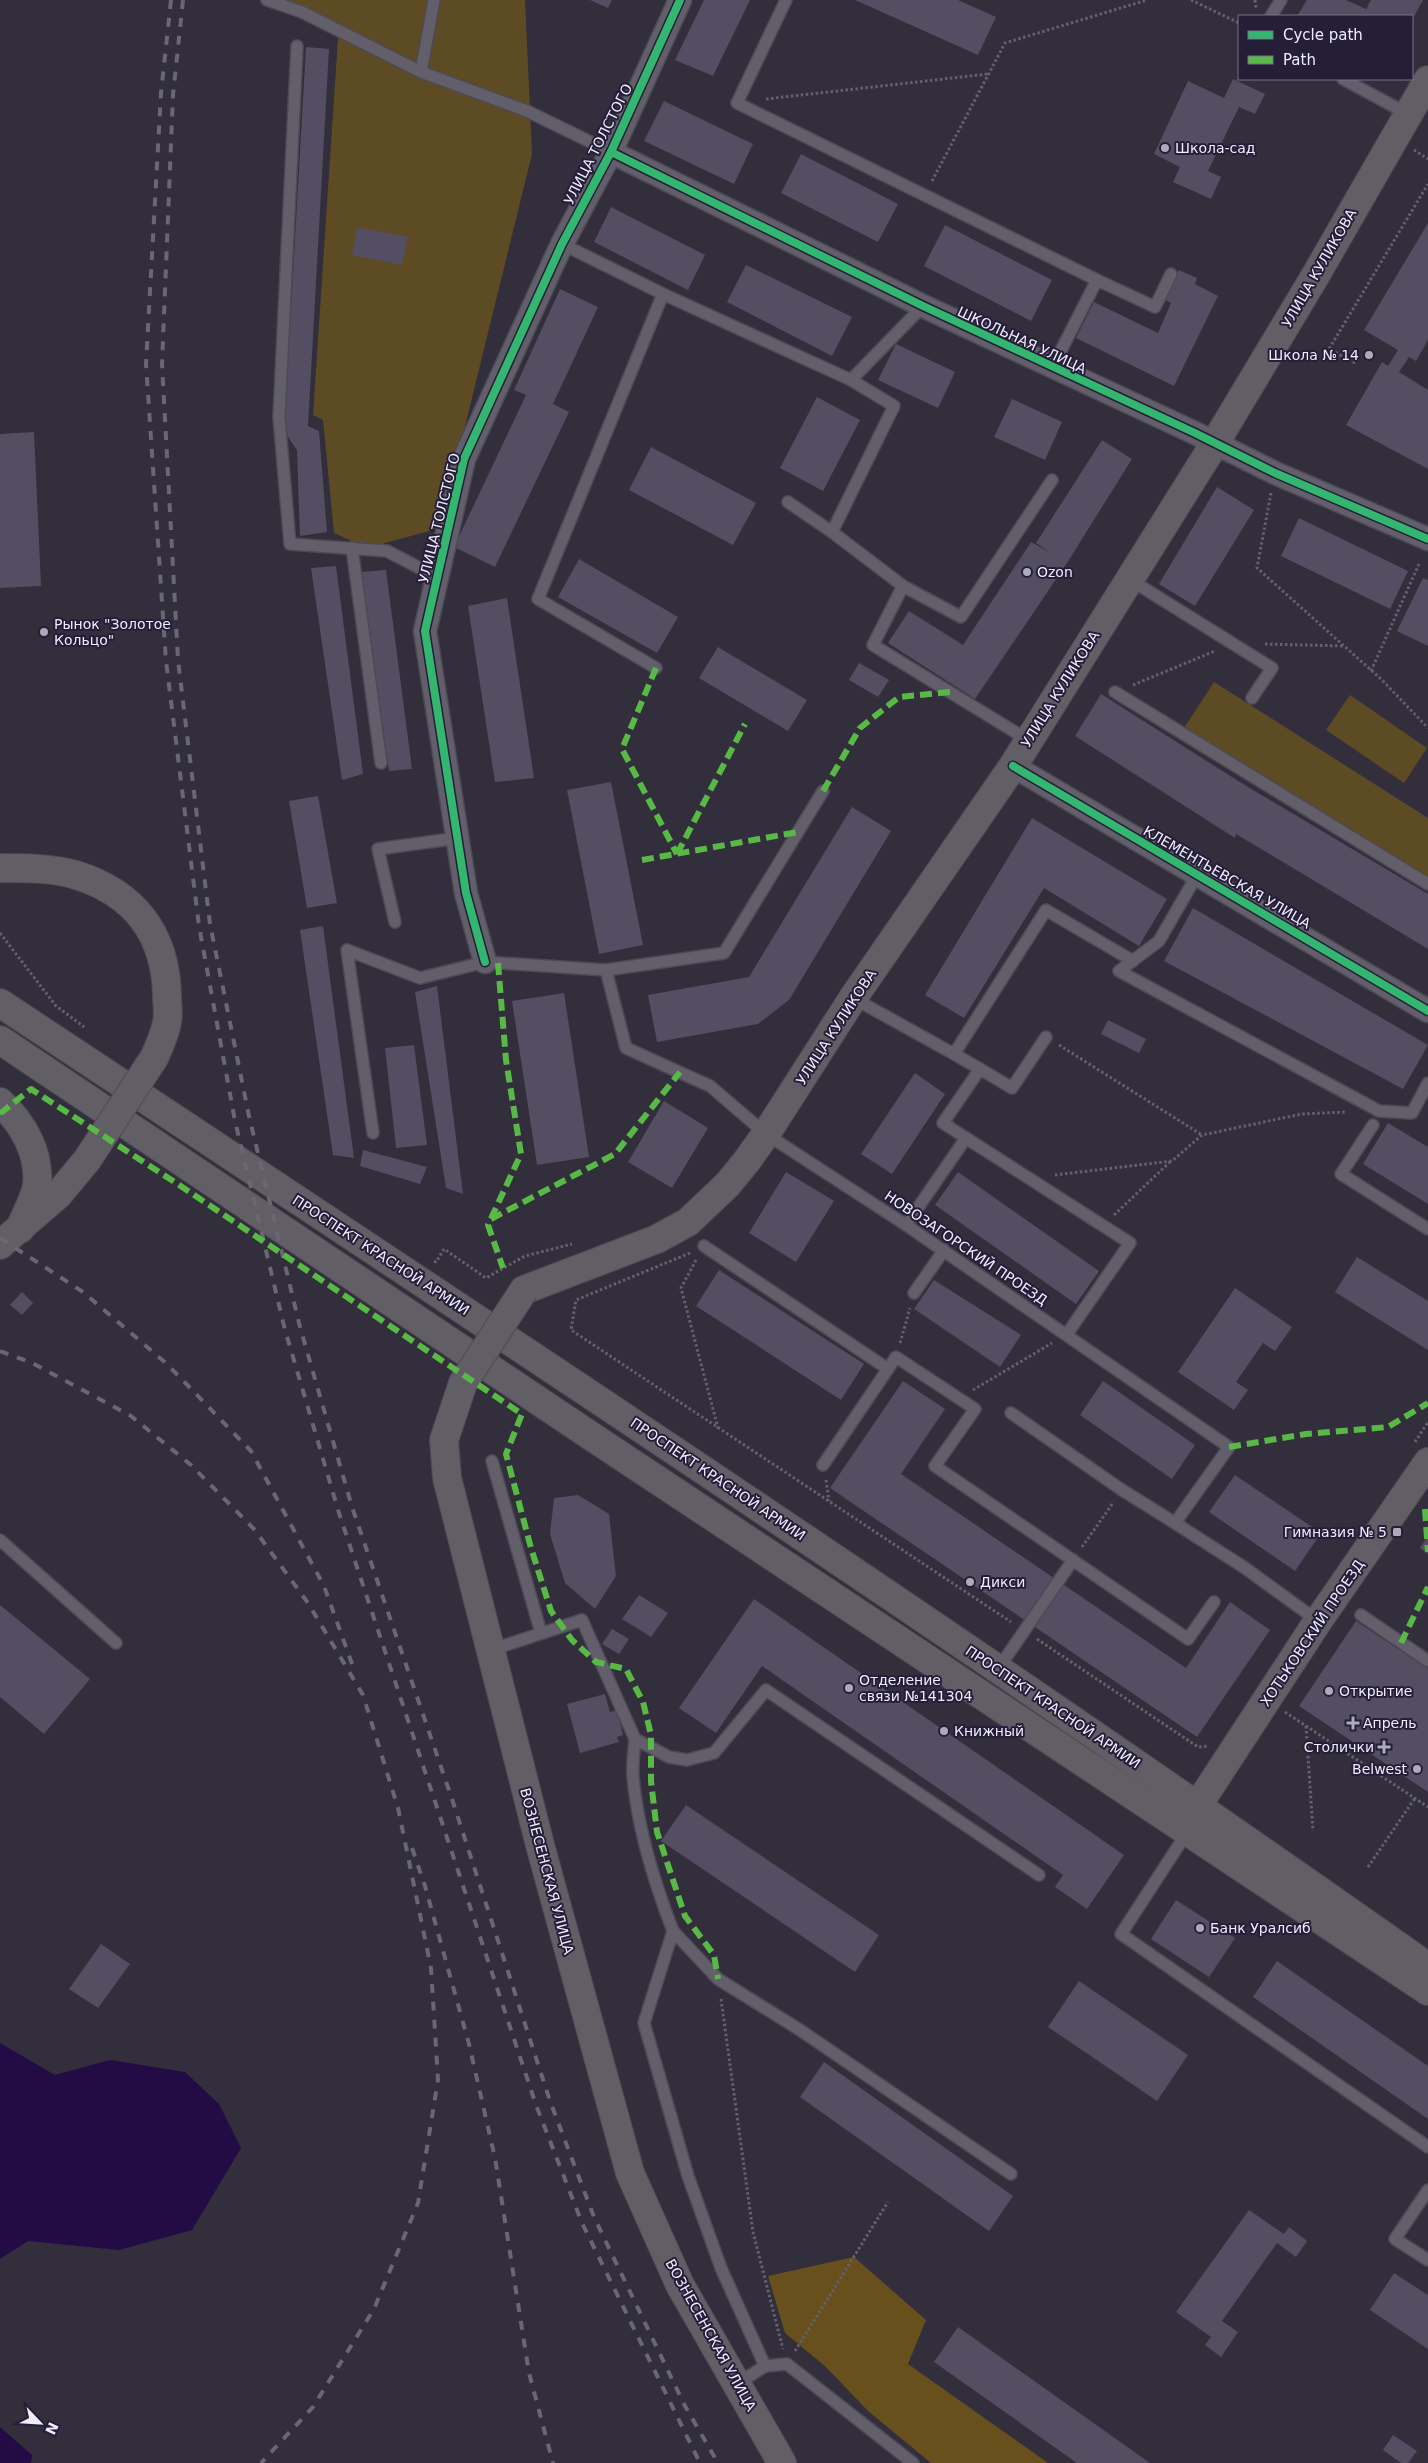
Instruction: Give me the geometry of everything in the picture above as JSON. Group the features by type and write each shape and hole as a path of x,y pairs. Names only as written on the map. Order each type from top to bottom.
{"main road":[{"name":"УЛИЦА КУЛИКОВА","path":"550,1282 656,1239 688,1222 728,1184 766,1134 854,998 1013,766 1215,443 1314,278 1428,80"},
{"path":"0,868 27,868 75,874 114,890 140,913 159,945 167,982 168,1022 154,1058 87,1160 58,1195 10,1237"},
{"name":"ПРОСПЕКТ КРАСНОЙ АРМИИ","path":"0,1003 609,1405 1198,1805 1428,1967"},
{"name":"ПРОСПЕКТ КРАСНОЙ АРМИИ","path":"0,1040 1428,1991"},
{"path":"0,1102 25,1133 36,1158 37,1186 10,1237"},
{"name":"ВОЗНЕСЕНСКАЯ УЛИЦА","path":"550,1282 524,1290 463,1383 444,1440 447,1478 545,1864 630,2172 680,2285 782,2463"},
{"name":"ХОТЬКОВСКИЙ ПРОЕЗД","path":"1198,1805 1318,1621 1428,1462"}],"street":[{"name":"УЛИЦА ТОЛСТОГО","path":"485,962 466,893 425,631 464,459 562,244 611,152 680,0"},
{"name":"ШКОЛЬНАЯ УЛИЦА","path":"611,152 1052,368 1215,443 1275,473 1428,538"},
{"name":"КЛЕМЕНТЬЕВСКАЯ УЛИЦА","path":"1013,766 1428,1011"}],"lane":[{"path":"267,0 302,12 421,72 527,111 611,152"},
{"path":"421,72 434,0"},
{"path":"786,0 737,102 1155,308 1171,274"},
{"path":"1272,15 1281,0"},
{"path":"297,46 279,417 290,544 387,551 437,577"},
{"path":"1345,80 1408,114"},
{"path":"562,244 664,294 852,380 894,406 832,532"},
{"path":"1052,368 1097,280"},
{"path":"656,668 538,599 664,294"},
{"path":"852,380 923,306"},
{"path":"788,502 832,532 903,586 961,618 1052,480"},
{"path":"352,548 381,763"},
{"path":"1129,580 1272,668 1252,698"},
{"path":"903,586 873,645 1028,740"},
{"path":"1115,692 1428,884"},
{"path":"373,1133 348,950 420,978 485,962 606,970 724,954 823,791"},
{"path":"395,922 378,849 458,838"},
{"path":"1197,874 1159,941 1119,971 1379,1111 1412,1113 1428,1083"},
{"path":"954,1054 1046,910 1133,961"},
{"name":"НОВОЗАГОРСКИЙ ПРОЕЗД","path":"606,970 626,1048 710,1086 766,1134 944,1250 1229,1447 1175,1523"},
{"path":"854,998 1012,1088 1046,1037"},
{"path":"980,1069 943,1123 1130,1243 1067,1334"},
{"path":"1373,1125 1342,1174 1428,1229"},
{"path":"906,1225 966,1138"},
{"path":"704,1246 888,1369"},
{"path":"914,1293 944,1250"},
{"path":"823,1465 896,1357 975,1409 935,1466 1188,1639 1214,1602"},
{"path":"1012,1413 1122,1490 1245,1568 1318,1621"},
{"path":"492,1461 542,1633"},
{"path":"0,1540 116,1643"},
{"path":"998,1669 1073,1560"},
{"path":"1361,1615 1428,1661"},
{"path":"490,1650 582,1620 635,1738 633,1776 640,1823 652,1877 673,1931 718,1979 800,2030 1011,2174"},
{"path":"635,1738 669,1757 687,1760 714,1753 766,1690 1039,1875"},
{"path":"1188,1832 1120,1934 1428,2147"},
{"path":"673,1931 644,2023 688,2176 721,2268 765,2366"},
{"path":"1428,2190 1396,2239 1428,2260"},
{"path":"736,2384 765,2366 787,2364 914,2463"}],"path":[{"path":"924,195 1005,43 1147,0"},
{"path":"1191,0 1238,24"},
{"path":"737,102 989,74"},
{"path":"1412,149 1428,159"},
{"path":"1355,363 1329,349 1428,184"},
{"path":"1275,473 1257,568 1371,671 1428,728"},
{"path":"1371,671 1419,564"},
{"path":"0,933 56,1006 87,1030"},
{"path":"1046,1037 1202,1135"},
{"path":"1103,1226 1172,1160 1202,1135 1302,1114 1379,1111"},
{"path":"1028,1179 1172,1160"},
{"path":"436,1262 444,1249 486,1278 525,1256 580,1242"},
{"path":"704,1246 681,1288 718,1428"},
{"path":"896,1357 914,1293"},
{"path":"959,1398 1067,1334"},
{"path":"1073,1560 1122,1490"},
{"path":"1282,1710 1428,1807"},
{"path":"1306,1726 1313,1831"},
{"path":"1368,1867 1416,1798"},
{"path":"718,1979 753,2232 787,2364"},
{"path":"787,2364 888,2202"}],"shaded area":[{"path":"284,0 525,0 532,154 440,528 367,548 334,533 323,420 313,415 339,23"},
{"path":"1214,682 1428,818 1428,878 1184,728"},
{"path":"1350,695 1427,748 1404,783 1326,730"},
{"path":"0,2043 55,2075 110,2060 185,2072 219,2104 241,2148 192,2230 119,2250 28,2241 0,2259"},
{"path":"854,2257 926,2320 908,2364 1048,2463 931,2463 868,2411 826,2367 785,2333 768,2276"},
{"path":"0,2427 32,2455 31,2463 0,2463"}],"building":[{"path":"590,0 612,0 608,8"},
{"path":"704,0 750,0 713,76 675,60"},
{"path":"855,0 958,0 996,17 978,55"},
{"path":"1307,0 1346,0 1366,9 1371,0 1423,0 1413,18 1413,15 1298,15"},
{"path":"306,47 329,49 308,426 319,431 327,532 300,536 297,450 284,431"},
{"path":"1233,79 1265,94 1255,114 1239,107 1208,171 1221,177 1211,199 1173,182 1180,167 1154,154 1188,81 1224,98"},
{"path":"664,101 753,144 734,184 644,141"},
{"path":"801,154 898,204 878,242 781,193"},
{"path":"611,207 705,255 688,290 594,242"},
{"path":"1428,223 1428,340 1416,361 1409,357 1399,372 1428,390 1428,469 1346,425 1382,362 1388,366 1398,350 1364,330"},
{"path":"945,225 1052,280 1031,321 924,266"},
{"path":"357,227 408,237 402,265 352,255"},
{"path":"746,265 852,317 832,356 727,302"},
{"path":"1179,270 1197,278 1195,284 1218,296 1174,386 1076,338 1094,302 1158,333 1171,303 1164,299"},
{"path":"560,289 598,307 553,404 569,412 495,567 454,547 526,395 514,390"},
{"path":"896,344 955,372 938,408 878,380"},
{"path":"817,397 860,420 823,491 780,468"},
{"path":"1012,399 1062,422 1045,460 994,437"},
{"path":"34,432 41,586 0,588 0,434"},
{"path":"1102,440 1132,459 1067,563 975,699 888,643 909,611 963,645 1031,542 1051,553 1036,543"},
{"path":"651,447 756,503 733,545 629,490"},
{"path":"1217,487 1254,510 1195,606 1159,584"},
{"path":"1299,518 1408,571 1390,609 1281,556"},
{"path":"579,559 678,617 657,653 558,597"},
{"path":"336,566 363,774 342,780 311,568"},
{"path":"386,570 412,769 389,771 360,572"},
{"path":"1423,578 1428,580 1428,646 1397,631"},
{"path":"507,598 534,778 495,782 468,606"},
{"path":"718,647 807,700 788,731 699,678"},
{"path":"859,663 889,680 878,697 849,680"},
{"path":"1101,694 1243,784 1428,894 1428,949 1236,834 1235,838 1075,736"},
{"path":"611,782 643,945 599,954 567,790"},
{"path":"318,796 337,903 307,908 289,801"},
{"path":"852,807 891,831 789,1000 758,1024 657,1042 648,995 749,977"},
{"path":"1032,818 1167,899 1139,946 1044,888 964,1018 925,995"},
{"path":"1193,908 1428,1045 1403,1089 1164,961"},
{"path":"323,926 354,1158 333,1155 300,930"},
{"path":"437,986 463,1194 446,1188 415,992"},
{"path":"564,993 589,1157 537,1165 512,1001"},
{"path":"1108,1020 1146,1039 1139,1053 1101,1034"},
{"path":"414,1045 427,1145 396,1148 385,1048"},
{"path":"915,1073 945,1094 892,1174 861,1154"},
{"path":"664,1101 708,1128 672,1188 628,1162"},
{"path":"1388,1123 1428,1147 1428,1204 1363,1164"},
{"path":"363,1150 427,1167 420,1184 360,1166"},
{"path":"786,1172 834,1201 796,1262 749,1233"},
{"path":"958,1172 1099,1271 1076,1304 935,1205"},
{"path":"1357,1257 1428,1301 1428,1350 1335,1292"},
{"path":"719,1270 864,1364 841,1400 696,1306"},
{"path":"934,1280 1021,1335 1000,1367 914,1309"},
{"path":"1235,1288 1292,1327 1275,1351 1263,1343 1236,1382 1248,1390 1234,1410 1178,1372"},
{"path":"22,1292 33,1303 22,1315 10,1305"},
{"path":"903,1381 945,1409 901,1474 1186,1668 1230,1602 1270,1630 1197,1737 830,1488"},
{"path":"1103,1381 1195,1445 1172,1479 1080,1415"},
{"path":"1235,1475 1321,1533 1295,1571 1209,1512"},
{"path":"578,1495 609,1514 616,1576 595,1609 565,1583 550,1534 554,1498"},
{"path":"1428,1536 1428,1554 1420,1548"},
{"path":"639,1595 668,1613 651,1637 622,1619"},
{"path":"754,1599 1124,1855 1087,1909 1055,1887 1063,1875 762,1666 716,1733 679,1708"},
{"path":"0,1605 90,1679 44,1734 0,1697"},
{"path":"1356,1621 1428,1669 1428,1792 1299,1706"},
{"path":"612,1629 629,1639 619,1654 602,1644"},
{"path":"605,1694 610,1712 617,1710 623,1735 617,1737 619,1742 580,1753 567,1704"},
{"path":"686,1805 879,1935 855,1972 661,1841"},
{"path":"1176,1900 1235,1938 1209,1977 1151,1939"},
{"path":"101,1944 130,1964 98,2008 69,1989"},
{"path":"1277,1961 1428,2066 1428,2119 1253,1997"},
{"path":"1079,1981 1188,2055 1157,2101 1048,2027"},
{"path":"824,2062 1013,2196 989,2231 800,2097"},
{"path":"1249,2210 1284,2234 1289,2227 1307,2241 1296,2257 1277,2243 1222,2321 1238,2332 1221,2357 1205,2345 1211,2337 1176,2312"},
{"path":"1394,2273 1428,2295 1428,2349 1370,2310"},
{"path":"958,2327 1150,2463 1077,2463 934,2362"},
{"path":"1393,2435 1417,2451 1408,2463 1401,2463 1383,2450"}],"railway":[{"path":"171,0 161,93 146,364 166,661 199,926 235,1121 285,1330 339,1513 536,2105 582,2223 700,2463"},
{"path":"183,0 173,95 162,364 178,660 210,924 249,1116 300,1327 352,1507 452,1799 550,2101 594,2217 685,2406 718,2463"},
{"path":"0,1238 83,1292 167,1364 251,1451 324,1586 355,1672"},
{"path":"0,1351 32,1363 131,1416 191,1465 254,1529 308,1603 363,1695 398,1808 431,1968 438,2080 418,2203 374,2309 313,2407 261,2463"},
{"path":"412,1848 425,1886 469,2044 495,2158 529,2373 553,2463"}],"marked path":[{"path":"656,668 622,749 677,854"},
{"path":"823,791 860,728 899,697 950,692"},
{"path":"677,854 745,724"},
{"path":"642,860 798,832"},
{"path":"498,963 506,1060 521,1154 488,1225 503,1268"},
{"path":"491,1219 615,1154 680,1072"},
{"path":"0,1110 2,1112 31,1089 173,1181 522,1414 506,1454 531,1548 551,1611 572,1640 596,1662 626,1669 643,1702 651,1735 651,1781 657,1832 685,1916 714,1955 718,1979"},
{"path":"1229,1447 1306,1434 1388,1427 1428,1403"},
{"path":"1425,1509 1428,1552"},
{"path":"1401,1643 1428,1587"}],"cycle path":[{"path":"485,962 466,893 425,631 464,459 562,244 611,152 680,0"},
{"path":"611,152 923,306 1195,433 1275,473 1428,539"},
{"path":"1013,766 1428,1011"}],"place":[{"name":"Школа-сад","path":"1165,148"},
{"name":"Школа № 14","path":"1369,355"},
{"name":"Ozon","path":"1027,572"},
{"name":"Рынок \"Золотое Кольцо\"","path":"44,632"},
{"name":"Гимназия № 5","path":"1397,1532"},
{"name":"Дикси","path":"970,1582"},
{"name":"Отделение связи №141304","path":"849,1688"},
{"name":"Открытие","path":"1329,1691"},
{"name":"Апрель","path":"1353,1723"},
{"name":"Книжный","path":"944,1731"},
{"name":"Столички","path":"1384,1747"},
{"name":"Belwest","path":"1417,1769"},
{"name":"Банк Уралсиб","path":"1200,1928"}]}
